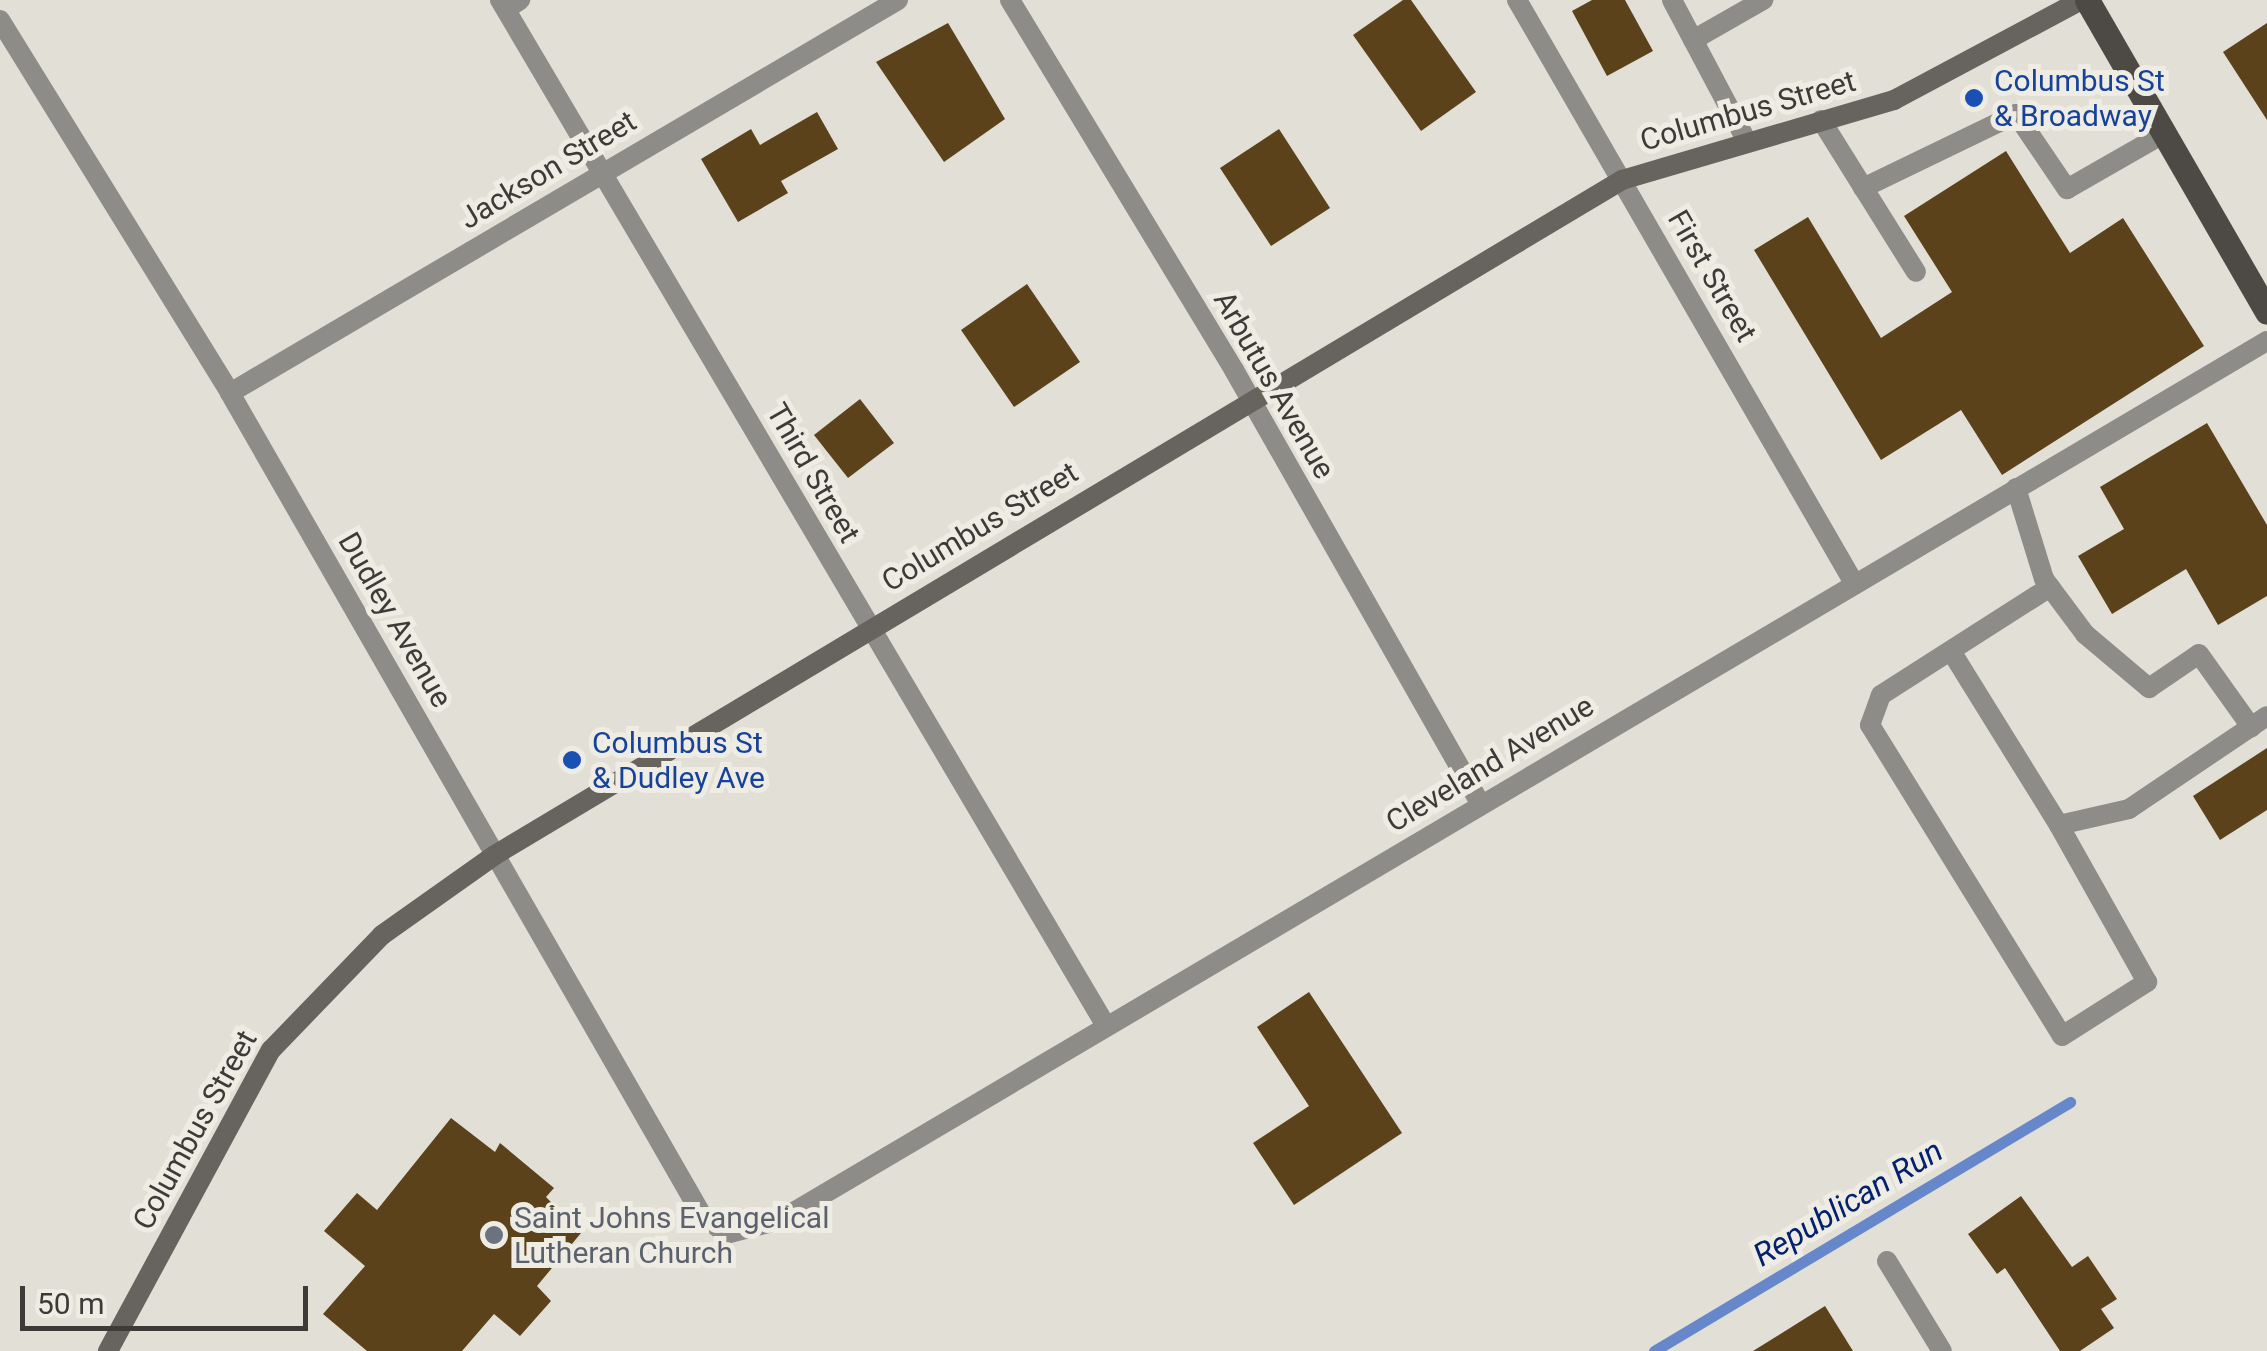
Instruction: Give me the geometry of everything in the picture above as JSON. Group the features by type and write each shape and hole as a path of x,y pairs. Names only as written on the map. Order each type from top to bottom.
{"main road":[{"name":"Columbus Street","path":"108,1351 292,1023 382,935 495,855 1622,180 1745,138 1894,100 2084,0"},
{"path":"2084,0 2267,312"}],"street":[{"name":"Jackson Street","path":"230,393 898,0"},
{"name":"Arbutus Avenue","path":"1010,0 1248,401 1480,804"},
{"name":"First Street","path":"1516,0 1854,583"},
{"path":"1672,0 1745,138"},
{"path":"1693,40 1763,0"},
{"name":"Third Street","path":"509,3 602,172 1106,1026"},
{"name":"Dudley Avenue","path":"0,20 230,393 702,1215 712,1227 742,1235"},
{"path":"1863,188 2016,114 2067,189 2163,134"},
{"path":"1820,120 1916,272"},
{"name":"Cleveland Avenue","path":"742,1235 1106,1026 2267,341"},
{"path":"2016,488 2050,587 2085,634 2149,688 2198,654 2259,721 2130,809 2107,808 2059,825"},
{"path":"1952,651 2059,825 2148,982 2062,1036 1870,736 1882,695 2050,587"},
{"path":"1888,1261 1942,1351"}],"building":[{"path":"1403,0 1411,0 1476,92 1421,131 1353,35"},
{"path":"1592,0 1625,0 1653,51 1607,76 1572,11"},
{"path":"948,23 1005,119 944,162 876,62"},
{"path":"2267,23 2267,120 2223,52"},
{"path":"817,112 838,149 781,181 788,193 738,222 701,159 751,129 760,145"},
{"path":"1279,129 1330,208 1271,246 1220,168"},
{"path":"2006,151 2070,253 2123,218 2204,346 2002,475 1961,410 1881,460 1754,250 1808,217 1881,338 1952,292 1904,216"},
{"path":"1027,284 1080,362 1014,407 961,330"},
{"path":"860,399 894,443 848,478 814,435"},
{"path":"2207,423 2267,525 2267,596 2218,625 2186,569 2112,614 2078,556 2124,529 2100,487"},
{"path":"2267,748 2267,810 2220,840 2193,796"},
{"path":"1309,992 1402,1133 1294,1205 1253,1143 1309,1106 1257,1027"},
{"name":"Saint Johns Evangelical Lutheran Church","path":"451,1118 495,1152 500,1143 554,1188 546,1197 581,1233 537,1286 551,1301 520,1336 494,1314 462,1351 367,1351 323,1314 365,1266 324,1231 357,1193 377,1210"},
{"path":"2021,1196 2072,1267 2088,1256 2117,1299 2101,1309 2114,1328 2080,1351 2060,1351 2005,1268 1997,1274 1968,1234"},
{"path":"1825,1306 1853,1351 1753,1351"}],"waterway":[{"name":"Republican Run","path":"1654,1351 2070,1102"}],"place":[{"name":"Columbus St & Broadway","path":"1974,98"},
{"name":"Columbus St & Dudley Ave","path":"572,760"},
{"name":"Saint Johns Evangelical Lutheran Church","path":"494,1235"}]}
